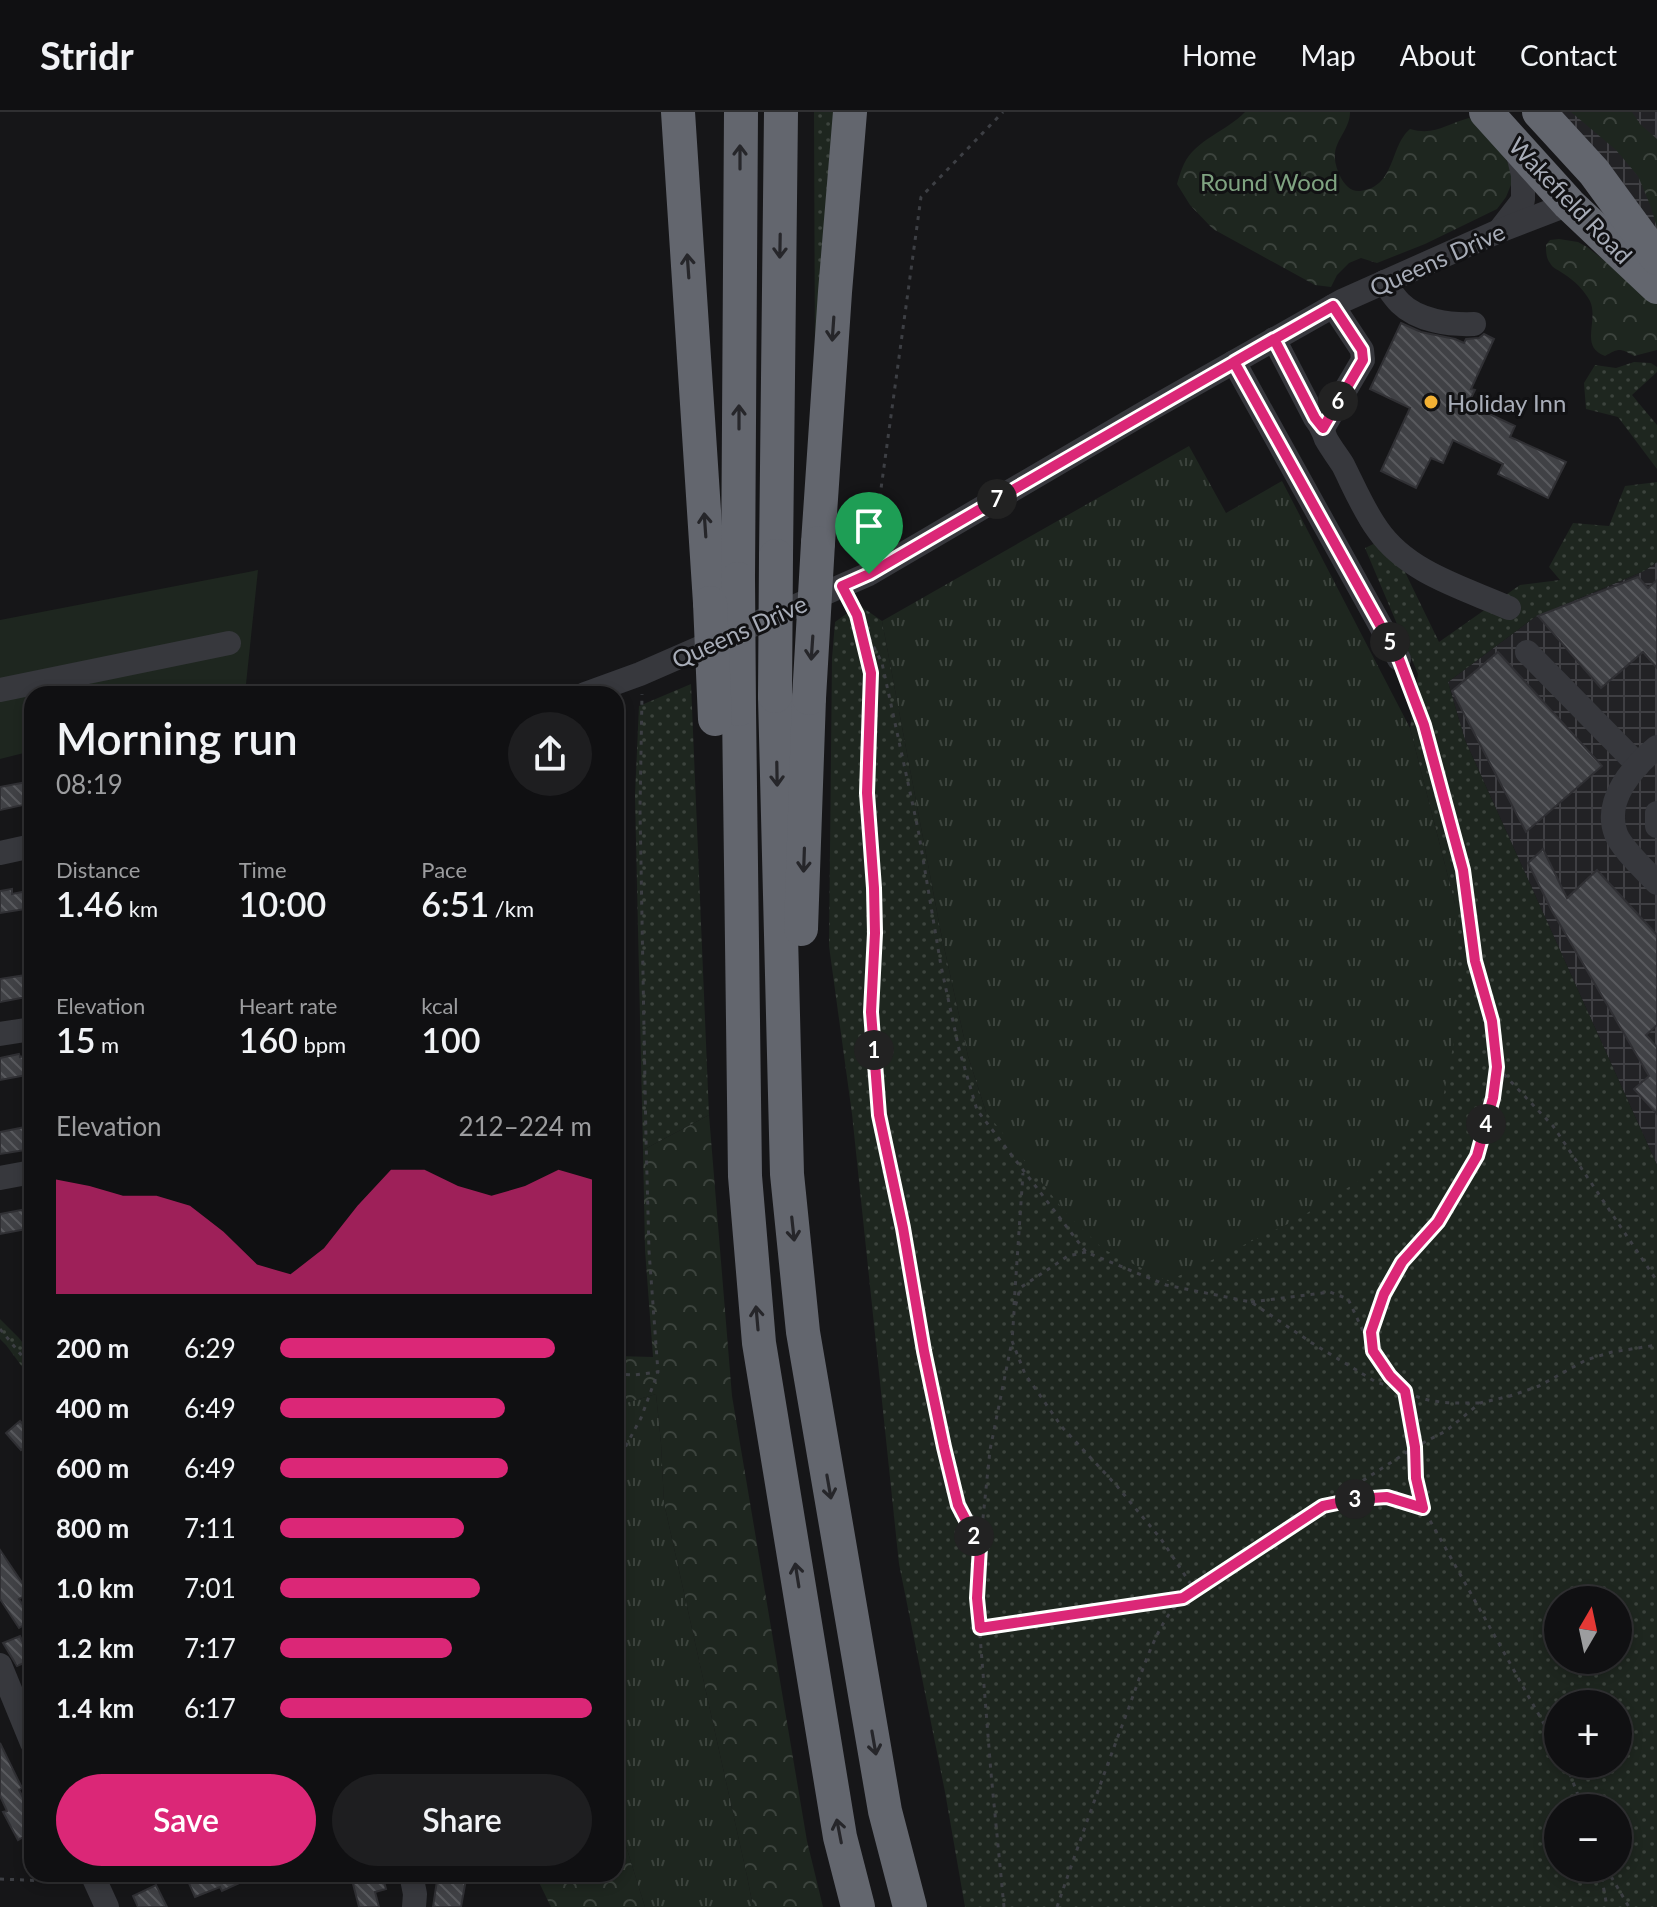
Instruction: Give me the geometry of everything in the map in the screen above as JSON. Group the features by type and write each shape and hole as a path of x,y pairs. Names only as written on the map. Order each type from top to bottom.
{"highway":[{"path":"678,112 710,603 727,714 745,1176 759,1343 840,1837 858,1907"},
{"path":"727,714 738,579 741,112"},
{"path":"781,112 775,696 787,1174 803,1332 885,1811 910,1907"},
{"path":"787,1174 818,543 850,112"},
{"name":"Wakefield Road","path":"1486,112 1569,204 1657,287"},
{"name":"Wakefield Road","path":"1539,112 1594,172 1657,258"},
{"path":"1565,142 1572,170 1569,204 1594,197 1617,203"}],"street":[{"path":"1499,231 1523,200 1523,175 1516,145"},
{"name":"Queens Drive","path":"607,686 869,574 1333,306 1499,231 1569,204"},
{"path":"1384,282 1400,303 1418,314 1454,325 1474,324"},
{"path":"1323,428 1363,360 1362,350 1333,306"},
{"path":"1274,339 1378,531 1422,569 1509,608"},
{"path":"1234,362 1399,659"},
{"path":"0,690 229,643"},
{"path":"1527,652 1638,765"},
{"path":"1657,747 1638,765 1620,790 1613,813 1616,835 1657,883"},
{"path":"1657,813 1657,826"},
{"path":"0,853 24,848"},
{"path":"0,1034 24,1030"},
{"path":"0,1178 24,1174"},
{"path":"1,1667 24,1723"},
{"path":"102,1882 107,1907"},
{"path":"413,1882 414,1907"}],"path":[{"path":"869,574 921,197 1003,112"},
{"path":"842,586 882,663 918,829 941,966 959,1049 977,1110 1086,1252 1166,1285 1251,1302 1330,1292 1348,1299 1373,1351 1405,1391 1423,1508 1544,1724"},
{"path":"857,615 871,673 867,793 875,933 871,1012 879,1115 944,1447 958,1505 980,1547"},
{"path":"1373,1351 1371,1332 1384,1294 1402,1262 1438,1222 1477,1156 1493,1098 1497,1067 1492,1021 1475,961 1463,870 1424,725 1399,659"},
{"path":"624,1449 641,1418 658,1372 649,1251 646,1139 640,809 643,698 640,674"},
{"path":"1497,1067 1553,1126 1657,1281"},
{"path":"1004,1907 977,1598 990,1450 1012,1341 1024,1171"},
{"path":"1014,1312 1020,1288 1068,1256 1086,1252"},
{"path":"1251,1302 1376,1382 1443,1402 1480,1403 1510,1396 1539,1386 1586,1360 1612,1352 1657,1345"},
{"path":"0,1329 24,1358"},
{"path":"1012,1341 1025,1374 1062,1427 1161,1539 1195,1589"},
{"path":"624,1374 658,1372"},
{"path":"1057,1907 1158,1634 1183,1598 1415,1447 1446,1431 1480,1403"},
{"path":"1323,1506 1387,1497 1423,1508"},
{"path":"980,1628 1183,1598"},
{"path":"0,1879 24,1879"},
{"path":"1603,1882 1607,1907"},
{"path":"1614,1882 1629,1907"}],"shaded area":[{"path":"1539,112 1657,112 1657,258"},
{"path":"1657,562 1657,1165 1465,740 1448,682 1535,617 1644,571"}],"green space":[{"path":"814,112 836,112 815,374"},
{"name":"Round Wood","path":"1245,112 1350,112 1336,148 1335,160 1343,181 1357,191 1372,188 1380,182 1410,129 1434,130 1469,118 1483,127 1508,163 1513,180 1497,209 1377,263 1361,258 1349,263 1331,287 1315,285 1213,229 1190,205 1177,184 1184,164 1196,148"},
{"path":"1571,112 1632,112 1657,139 1657,228 1638,176 1616,150"},
{"path":"1559,239 1587,247 1653,298 1657,305 1657,350 1634,356 1620,350 1605,356 1597,352 1591,340 1590,301 1579,286 1553,267 1548,259 1546,245 1550,240"},
{"path":"1634,362 1651,363 1657,367 1657,372 1632,395 1657,425 1657,469 1618,417 1586,409 1584,383 1595,365 1616,368"},
{"path":"1189,446 1226,513 1282,481 1410,728 1455,904 1458,1021 1443,1098 1410,1138 1365,1177 1296,1220 1168,1281 1103,1249 1065,1212 986,1112 968,1056 941,933 882,621"},
{"path":"1657,482 1657,562 1644,571 1535,617 1448,682 1465,740 1657,1165 1657,1907 965,1907 899,1564 852,1114 829,946 835,622 859,605 882,621 941,933 968,1056 986,1112 1455,904 1410,728 1418,674 1365,548 1388,537 1439,642 1520,585 1560,580 1549,567 1573,523 1609,526 1625,486"},
{"path":"258,570 246,686 24,686 24,753 0,759 0,620"},
{"path":"691,684 709,1115 643,1150 635,796 639,706"},
{"path":"709,1115 732,1396 807,1841 823,1907 753,1907 664,1503 656,1394 624,1404 624,1356 653,1357 645,1250 643,1150"},
{"path":"0,1319 24,1345 24,1369 6,1345 0,1339"},
{"path":"656,1394 664,1503 753,1907 645,1907 624,1840 624,1404"},
{"path":"624,1840 645,1907 551,1907 539,1882 624,1882"}],"building":[{"name":"Holiday Inn","path":"1401,323 1421,332 1464,343 1466,339 1479,338 1484,334 1494,339 1471,389 1475,390 1468,404 1515,426 1510,437 1566,462 1548,498 1498,474 1503,464 1453,440 1443,463 1431,458 1416,488 1381,471 1410,408 1370,389"},
{"path":"1638,577 1648,588 1657,580 1657,668 1643,652 1601,688 1538,616"},
{"path":"1498,652 1602,766 1526,832 1452,691"},
{"path":"24,782 24,805 0,810 0,787"},
{"path":"1543,849 1567,898 1597,870 1657,935 1657,1025 1646,1035 1657,1047 1657,1114 1634,1089 1649,1076 1552,911 1528,863"},
{"path":"12,889 12,894 24,892 24,909 0,913 0,891"},
{"path":"24,975 24,998 0,1002 0,979"},
{"path":"19,1054 20,1057 24,1056 24,1076 0,1080 0,1058"},
{"path":"24,1127 24,1150 0,1154 0,1132"},
{"path":"24,1210 24,1230 0,1234 0,1214"},
{"path":"20,1421 24,1426 24,1448 21,1450 6,1433"},
{"path":"0,1550 24,1586 24,1596 19,1599 24,1607 24,1625 19,1628 0,1599"},
{"path":"20,1636 24,1645 24,1663 17,1666 3,1643"},
{"path":"0,1743 22,1788 19,1790 24,1800 24,1837 18,1840 3,1812 7,1811 0,1796"},
{"path":"188,1882 242,1882 222,1891 220,1887 195,1897"},
{"path":"353,1882 384,1882 386,1889 375,1892 379,1907 359,1907"},
{"path":"437,1882 466,1882 461,1907 433,1907"},
{"path":"156,1885 167,1907 138,1907 133,1896"}],"place":[{"name":"Holiday Inn","path":"1431,402"}],"route":[{"path":"869,574 842,586 857,615 871,673 867,793 875,933 871,1012 879,1115 944,1447 958,1505 980,1547 977,1598 980,1628 1183,1598 1323,1506 1387,1497 1423,1508 1405,1391 1373,1351 1371,1332 1384,1294 1402,1262 1438,1222 1477,1156 1493,1098 1497,1067 1492,1021 1475,961 1463,870 1424,725 1399,659 1234,362 1274,339 1315,418 1323,428 1363,360 1362,350 1333,306 1234,362 1149,410 869,574"}]}
